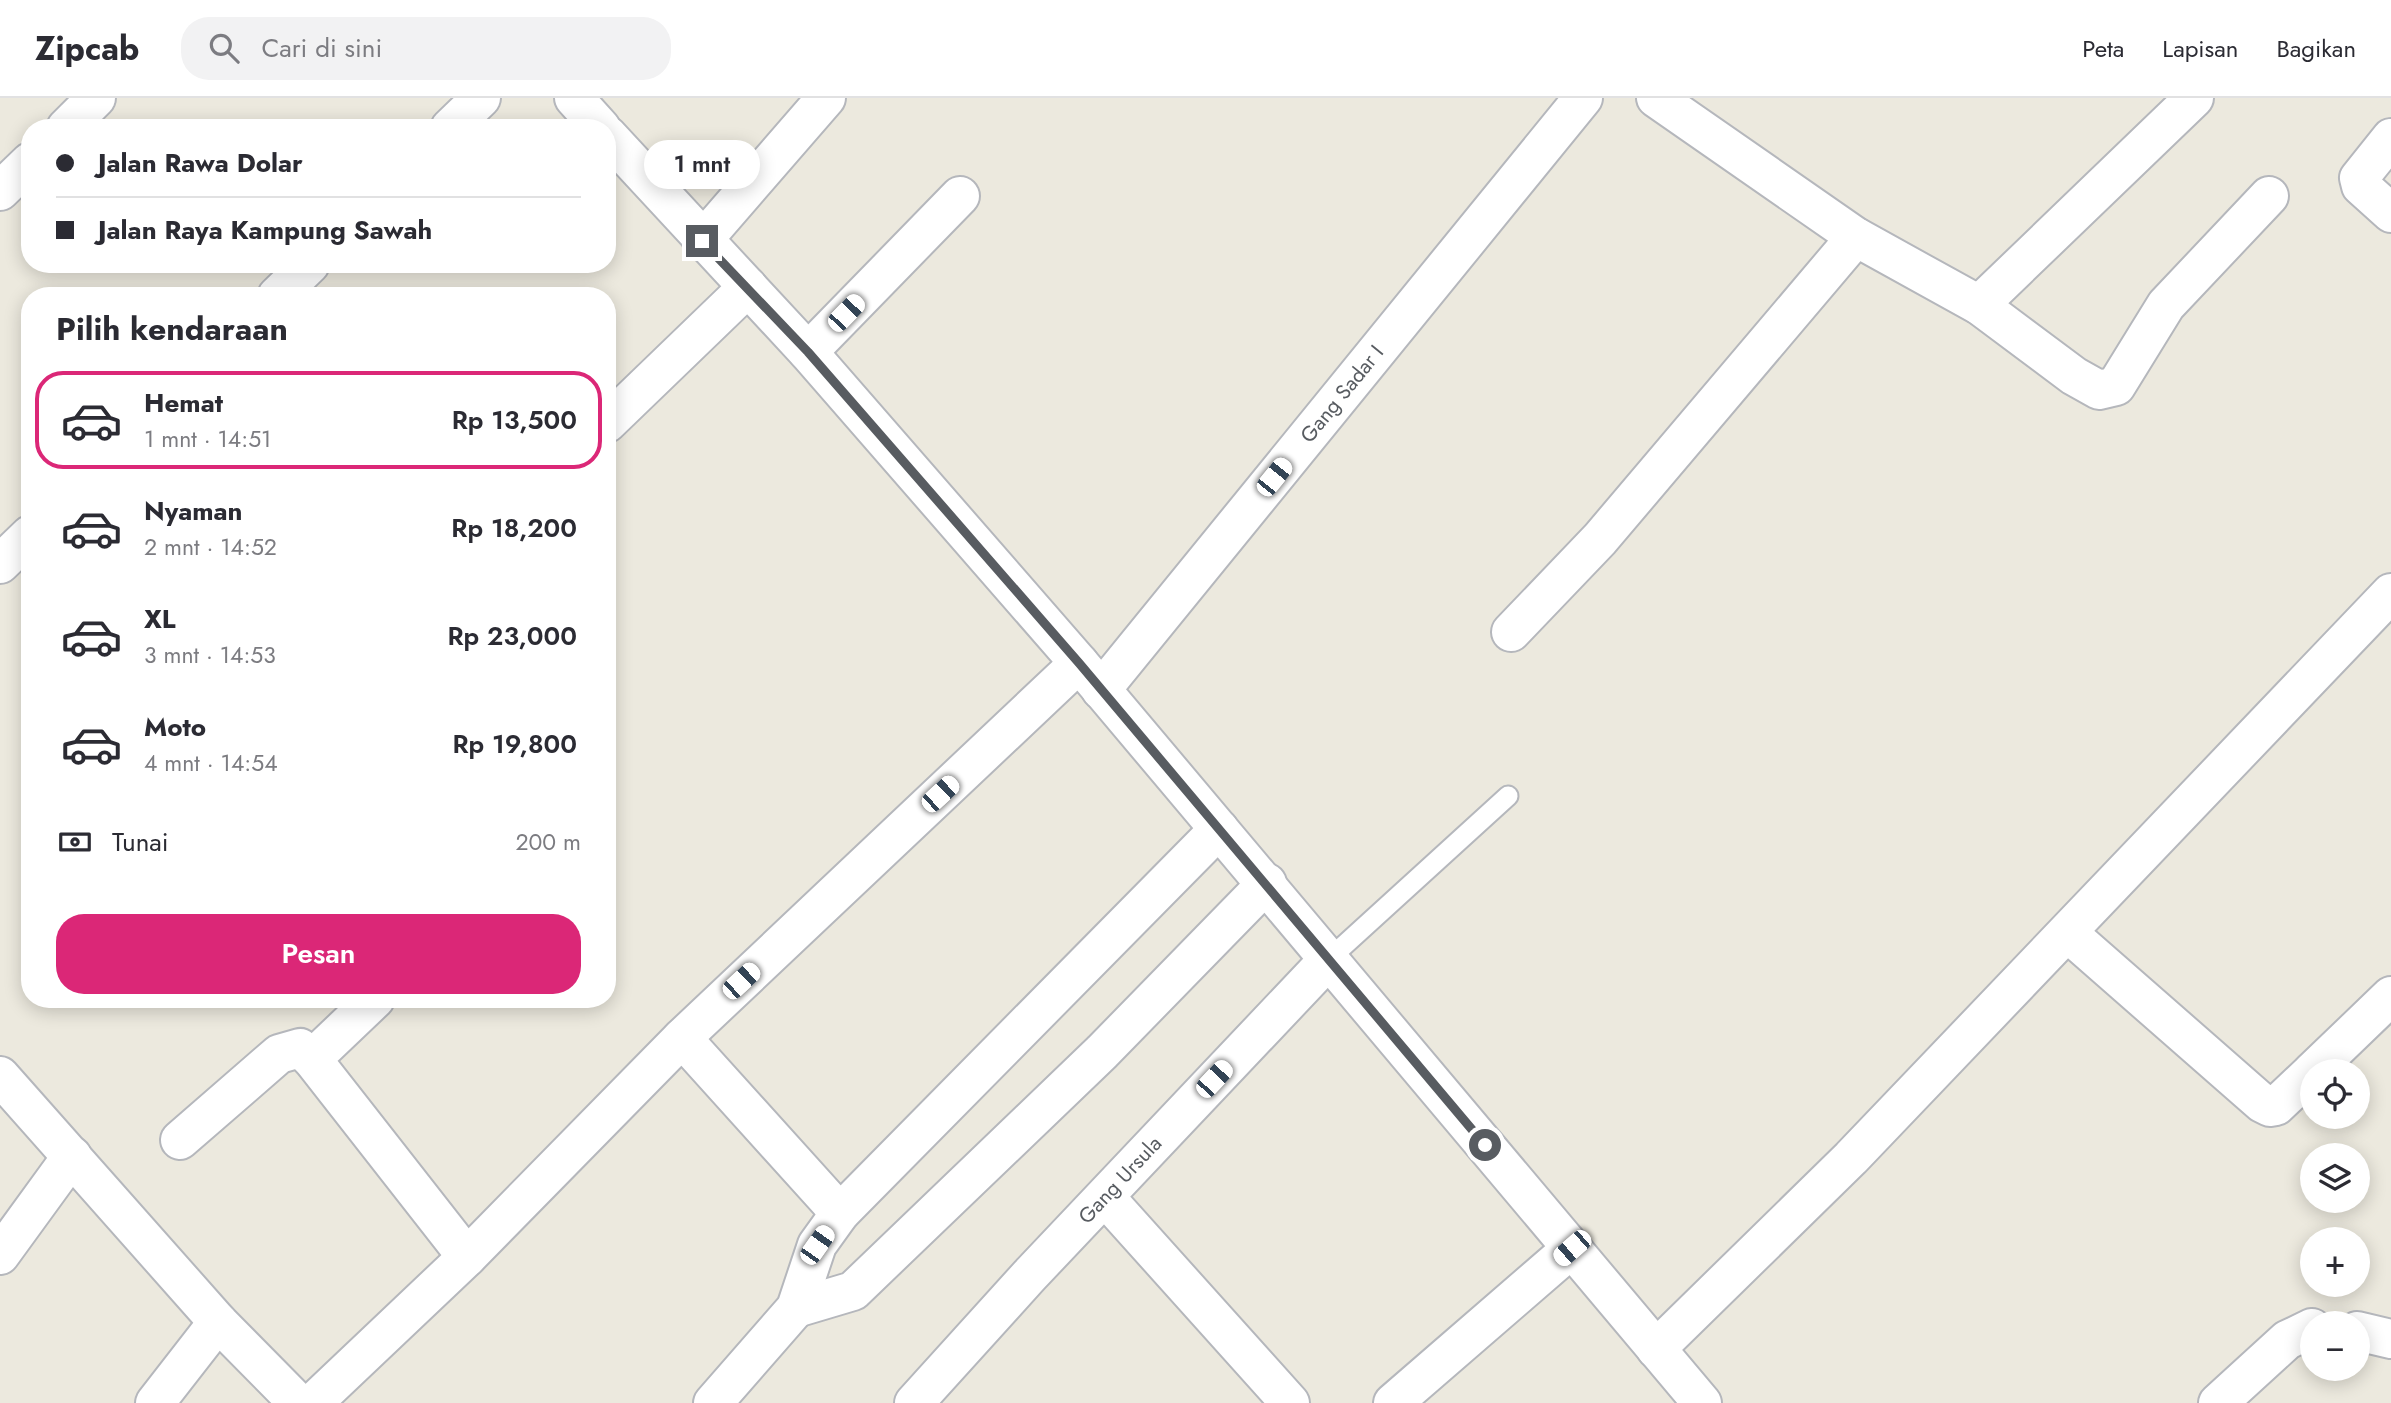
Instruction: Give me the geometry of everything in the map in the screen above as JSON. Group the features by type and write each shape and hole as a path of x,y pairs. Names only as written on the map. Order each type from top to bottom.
{"street":[{"path":"74,119 96,98"},
{"path":"459,119 481,98"},
{"path":"575,98 593,119"},
{"path":"702,241 826,98"},
{"path":"1657,98 1856,237 1979,305 2074,376 2099,390 2116,386 2166,305 2269,195"},
{"path":"1979,305 2194,98"},
{"name":"Gang Sadar I","path":"313,1403 467,1257 682,1038 1090,676 1566,104"},
{"path":"2391,138 2359,178 2361,186 2391,213"},
{"path":"616,145 702,241 808,352 1090,676 1702,1403"},
{"path":"0,191 21,171"},
{"path":"808,352 960,197"},
{"path":"1511,632 1600,539 1856,237"},
{"path":"286,287 301,273"},
{"path":"616,414 748,287"},
{"path":"0,564 21,544"},
{"path":"1657,1349 1851,1157 2391,593"},
{"path":"713,1403 796,1308 817,1245 840,1213 1219,829"},
{"path":"796,1308 853,1291 1102,1052 1267,883"},
{"path":"2068,933 2262,1103 2270,1107 2276,1105 2300,1083"},
{"name":"Gang Ursula","path":"914,1403 1329,959"},
{"path":"2326,1059 2391,996"},
{"path":"312,1059 365,1008"},
{"path":"682,1038 840,1213"},
{"path":"180,1140 279,1054 300,1048 312,1059 467,1257"},
{"path":"0,1076 218,1322 298,1403"},
{"path":"0,1255 72,1156"},
{"path":"1104,1197 1290,1403"},
{"path":"1393,1403 1572,1248"},
{"path":"155,1403 218,1322"},
{"path":"2218,1403 2287,1340 2300,1334"},
{"path":"2370,1334 2391,1339"}],"lane":[{"path":"1329,959 1508,796"}],"route":[{"path":"702,241 808,352 1079,663 1485,1145"}]}
